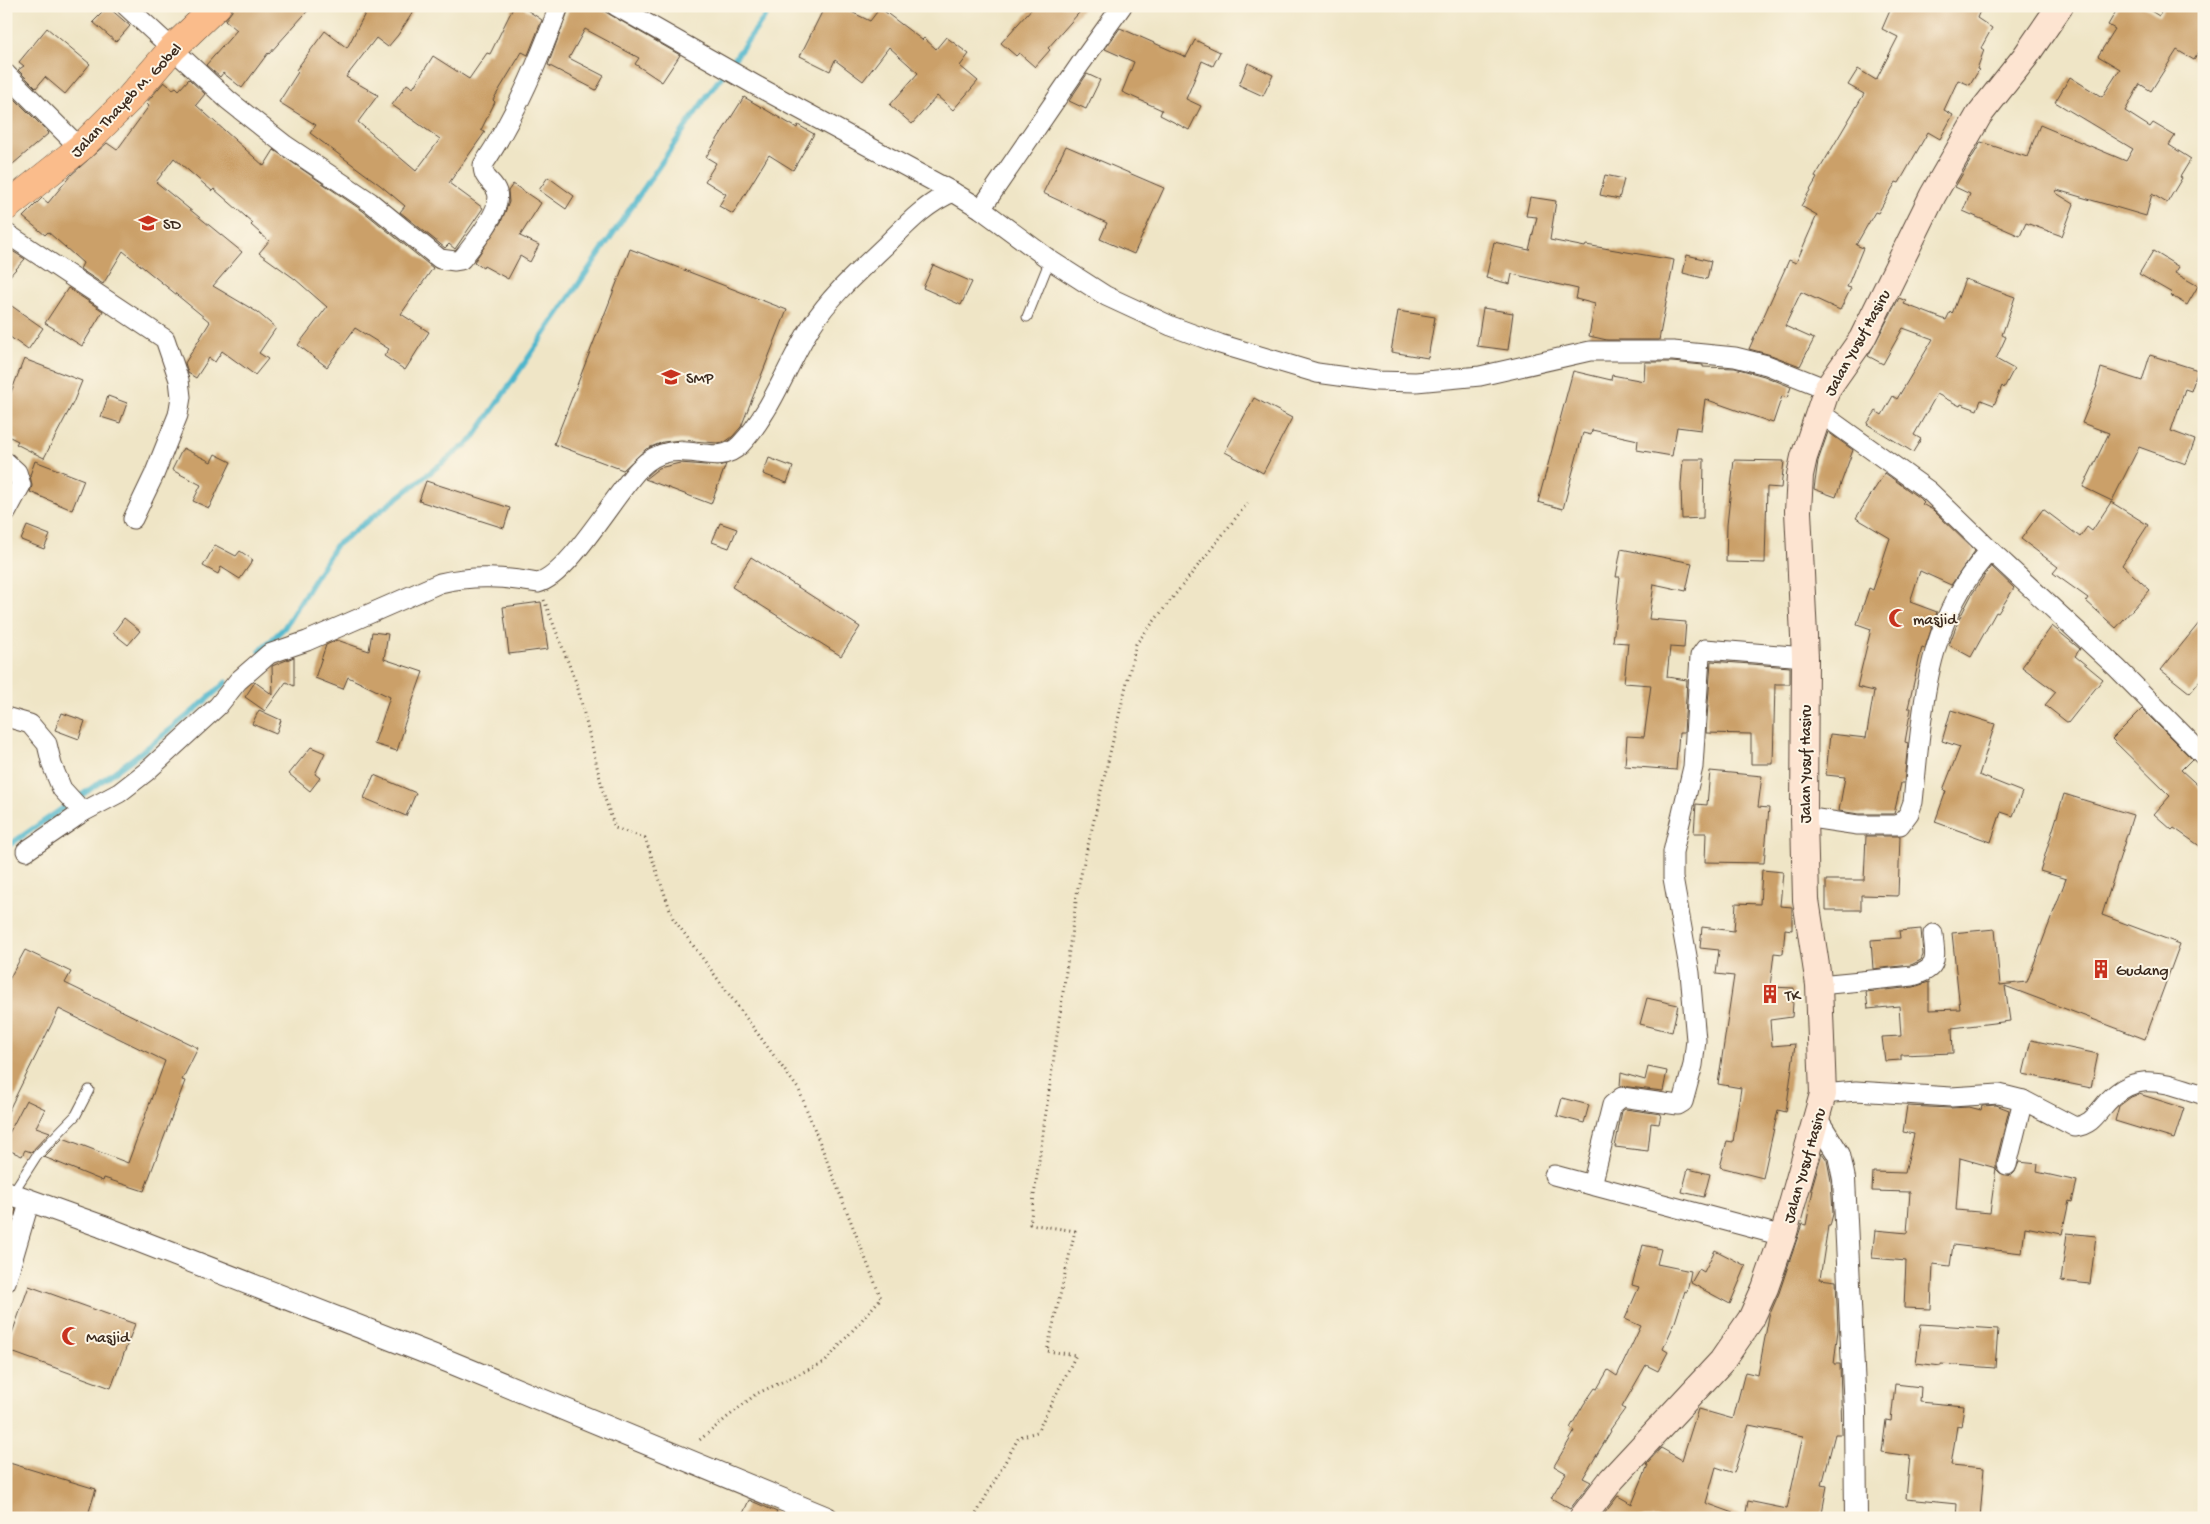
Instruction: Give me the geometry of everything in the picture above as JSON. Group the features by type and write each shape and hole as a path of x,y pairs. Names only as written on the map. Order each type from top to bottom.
{"main road":[{"name":"Jalan Thayeb M. Gobel","path":"6,207 80,148 128,100 172,49 217,6"},
{"name":"Jalan Yusuf Hasiru","path":"1582,1518 1612,1480 1722,1361 1750,1319 1765,1288 1782,1236 1823,1094 1819,985 1806,900 1804,817 1805,657 1798,511 1800,474 1804,457 1823,401 1862,339 1933,195 1979,116 2025,57 2060,6"}],"street":[{"path":"126,6 228,100 285,145 370,202 440,259 455,262 461,260 483,230 498,203 497,190 484,176 483,165 500,140 548,36 559,6"},
{"path":"616,6 724,68 953,192 981,209 1050,260 1106,296 1171,326 1220,344 1336,376 1376,381 1416,382 1480,376 1590,351 1673,351 1743,359 1767,365 1823,401 1929,491 2117,668 2204,756"},
{"path":"981,209 1075,71 1122,6"},
{"path":"6,74 80,148"},
{"path":"26,851 73,801 119,793 146,772 218,706 238,680 268,654 307,641 440,583 460,578 485,576 538,583 552,577 564,565 629,479 646,461 658,454 669,451 680,450 714,455 731,452 754,429 812,325 847,282 919,212 936,199 953,192"},
{"path":"6,233 165,339 179,380 181,397 178,416 154,475 133,519"},
{"path":"6,462 17,472 22,485 6,513"},
{"path":"1804,817 1858,825 1900,825 1910,813 1913,802 1924,697 1938,639 1966,581 1990,550"},
{"path":"1592,1185 1612,1105 1616,1100 1622,1097 1678,1105 1683,1102 1693,1065 1696,1040 1690,973 1673,878 1673,852 1693,766 1700,656 1705,649 1805,657"},
{"path":"6,718 30,724 47,744 52,765 73,801"},
{"path":"1819,985 1913,976 1924,973 1931,968 1935,961 1933,934"},
{"path":"1823,1094 1856,1091 1951,1097 1999,1094 2022,1100 2076,1127 2090,1124 2123,1087 2134,1082 2167,1084 2204,1095"},
{"path":"2007,1165 2022,1100"},
{"path":"1817,1120 1839,1155 1844,1179 1855,1410 1856,1518"},
{"path":"1554,1175 1782,1236"},
{"path":"6,1282 16,1196 250,1283 397,1343 450,1362 827,1518"}],"lane":[{"path":"1027,317 1050,260"},
{"path":"16,1196 37,1155 76,1115 89,1090"}],"path":[{"path":"974,1518 1019,1438 1037,1432 1076,1355 1047,1352 1075,1231 1030,1224 1078,886 1136,644 1250,500"},
{"path":"538,583 577,685 605,799 616,828 645,838 673,918 799,1090 881,1298 825,1362 756,1394 678,1456"}],"building":[{"path":"232,6 312,6 268,53 242,88 223,73 220,77 206,65 237,30 225,20 232,11"},
{"path":"369,6 417,6 388,47 376,38 346,77 378,95 358,122 416,171 440,139 392,105 407,84 413,88 433,56 469,79 487,53 490,54 514,6 521,6 542,20 528,55 522,52 493,100 495,102 481,130 485,132 449,183 483,208 455,249 449,244 445,248 400,212 405,206 310,133 316,125 279,102 298,72 296,70 325,31 347,48"},
{"path":"570,6 595,6 680,55 662,82 635,64 639,58 585,29 569,58 604,76 596,90 548,65"},
{"path":"825,6 839,6 870,21 880,8 922,40 924,38 936,49 946,37 969,54 960,66 978,81 953,110 937,96 912,124 890,105 918,73 889,47 863,81 835,60 830,71 800,56"},
{"path":"1034,6 1085,6 1048,48 1050,50 1035,67 1019,53 1016,56 1001,43"},
{"path":"1892,6 1982,6 1977,18 1992,28 1981,48 1984,50 1977,69 1979,70 1970,85 1958,80 1944,110 1953,115 1940,139 1928,132 1899,183 1896,182 1878,213 1875,212 1856,245 1863,248 1847,287 1851,288 1840,310 1801,292 1785,326 1814,339 1800,366 1749,349 1789,260 1796,263 1817,215 1801,206 1817,178 1815,177 1864,94 1848,85 1858,69 1876,80 1898,37 1882,29"},
{"path":"2119,6 2143,6 2159,16 2165,6 2190,6 2204,14 2204,44 2194,60 2177,50 2151,91 2140,84 2125,111 2150,127 2153,123 2175,136 2169,145 2191,159 2167,203 2152,194 2146,216 2057,190 2056,193 2074,204 2062,236 2026,223 2020,236 1963,211 1970,194 1955,187 1981,142 2027,157 2040,125 2126,161 2133,149 2055,102 2070,77 2102,97 2120,69 2098,56 2115,29 2108,25"},
{"path":"108,7 130,26 116,42 93,22"},
{"path":"47,28 90,64 65,94 45,77 36,88 18,70 24,66 19,62"},
{"path":"1120,28 1186,57 1195,40 1220,52 1213,66 1202,61 1186,99 1201,106 1189,130 1160,115 1162,110 1122,92 1134,62 1105,49"},
{"path":"1248,63 1273,75 1263,96 1239,85"},
{"path":"1087,74 1100,80 1086,109 1069,101"},
{"path":"189,79 205,94 196,105 264,166 274,150 363,211 433,268 401,314 429,332 405,370 384,356 389,349 355,328 327,367 298,345 327,307 295,279 259,253 269,241 251,225 253,223 174,158 156,182 242,252 213,286 257,312 276,328 259,353 268,359 255,375 222,351 215,362 209,358 196,378 188,373 185,363 210,322 123,251 103,284 80,269 83,263 48,232 45,235 23,217 42,198 48,203 71,175 107,143 117,150 149,106 146,103 164,82 173,89 176,87 179,90"},
{"path":"6,90 49,133 6,170"},
{"path":"744,97 797,128 798,125 814,134 793,170 769,155 733,214 719,206 726,194 705,181 716,163 706,157"},
{"path":"1066,146 1164,188 1134,254 1100,239 1107,223 1043,193"},
{"path":"1605,175 1624,179 1619,199 1600,195"},
{"path":"548,177 574,196 566,209 539,190"},
{"path":"513,184 541,203 520,236 539,245 530,262 520,256 508,279 474,262 501,222 509,202 508,191"},
{"path":"1530,197 1556,201 1550,240 1674,260 1659,340 1607,340 1589,336 1595,304 1576,299 1578,289 1512,274 1510,284 1486,278 1494,242 1529,250 1537,217 1526,216"},
{"path":"6,247 25,259 6,280"},
{"name":"SMP","path":"630,249 787,310 741,427 732,437 725,442 717,443 681,440 663,442 646,449 623,470 554,444"},
{"path":"2153,251 2179,267 2175,273 2198,286 2187,305 2170,295 2172,293 2139,274"},
{"path":"1687,255 1711,261 1707,279 1683,273"},
{"path":"933,265 972,282 961,305 923,288"},
{"path":"1965,279 2015,297 2002,335 2006,337 1996,359 2014,369 2004,388 2002,386 1994,405 1981,400 1977,410 1961,404 1960,406 1937,394 1914,435 1921,439 1913,452 1867,424 1876,411 1882,415 1893,396 1897,399 1933,339 1903,328 1883,364 1868,356 1899,298 1906,301 1904,304 1946,320 1950,312 1952,314"},
{"path":"68,288 103,311 82,346 45,323"},
{"path":"6,302 43,328 28,350 6,334"},
{"path":"1483,308 1513,313 1508,350 1477,346"},
{"path":"1398,311 1435,317 1428,358 1391,352"},
{"path":"2150,355 2198,370 2191,391 2185,389 2171,431 2195,440 2186,464 2139,447 2112,501 2083,487 2109,433 2082,423 2097,386 2101,368 2142,381"},
{"path":"24,359 82,381 73,403 44,458 16,444 18,441 6,435 6,405"},
{"path":"1645,362 1672,362 1703,365 1703,367 1735,368 1764,376 1791,387 1787,398 1782,396 1773,423 1705,399 1701,430 1677,427 1672,456 1637,450 1638,440 1592,430 1591,435 1583,433 1563,509 1538,502 1573,371 1611,380 1612,375 1644,381"},
{"path":"108,396 127,403 120,423 101,417"},
{"path":"1254,398 1292,418 1263,473 1225,452"},
{"path":"1828,432 1853,450 1836,497 1814,489 1818,461"},
{"path":"183,448 211,462 215,454 231,462 209,508 193,501 201,485 172,470"},
{"path":"769,458 793,467 787,483 763,474"},
{"path":"1683,459 1704,459 1703,518 1682,519 1681,485"},
{"path":"1734,460 1784,461 1781,488 1767,487 1765,563 1726,562 1727,525"},
{"path":"35,461 84,480 72,510 30,492 32,486 30,475"},
{"path":"680,463 718,466 726,464 711,504 645,479 659,468"},
{"path":"1885,473 1922,500 1924,502 1922,504 1933,510 1975,551 1951,585 1920,571 1910,602 1937,612 1925,648 1922,647 1908,708 1911,708 1905,742 1908,743 1904,783 1901,783 1894,814 1859,814 1839,811 1845,777 1826,775 1830,734 1866,738 1874,691 1857,687 1871,629 1857,624 1869,588 1873,590 1890,538 1856,518"},
{"path":"426,481 510,508 504,528 419,501"},
{"path":"2111,502 2148,525 2122,565 2150,590 2116,628 2086,601 2088,598 2053,573 2058,567 2021,539 2043,509 2080,537 2087,527 2092,531"},
{"path":"720,523 737,529 729,548 712,542"},
{"path":"27,526 50,535 44,549 21,540"},
{"path":"215,545 236,556 240,551 253,560 240,579 221,567 218,574 203,566"},
{"path":"1621,549 1692,563 1686,591 1654,584 1649,619 1686,622 1684,648 1670,647 1667,677 1687,680 1684,733 1679,733 1676,770 1625,766 1627,736 1644,737 1651,685 1624,683 1628,643 1613,642 1620,577 1616,577"},
{"path":"751,557 860,627 841,656 732,587"},
{"path":"1991,566 2014,588 1998,613 1996,612 1971,657 1949,645 1959,619 1972,594"},
{"path":"541,602 548,649 509,654 503,607"},
{"path":"2204,617 2204,676 2190,693 2161,670"},
{"path":"124,618 140,631 128,645 113,633"},
{"path":"2052,626 2080,649 2075,656 2103,679 2068,723 2045,705 2056,692 2022,667"},
{"path":"372,632 388,634 384,659 423,672 397,751 374,744 390,697 348,677 343,689 315,678 326,645 337,640 369,651"},
{"path":"294,657 294,686 286,682 265,711 245,697 255,682 273,695 272,666"},
{"path":"1711,661 1790,667 1790,684 1775,684 1773,764 1751,764 1751,734 1706,733"},
{"path":"2142,709 2192,759 2181,770 2204,791 2204,849 2174,828 2172,830 2154,814 2170,796 2112,739"},
{"path":"259,710 281,720 276,734 252,724"},
{"path":"1951,710 1995,724 1979,775 2022,792 2013,816 2001,812 1991,842 1935,822 1946,791 1943,790 1960,747 1942,741"},
{"path":"62,713 85,721 79,739 55,730"},
{"path":"311,747 325,753 315,774 320,778 310,791 289,774"},
{"path":"1710,771 1762,776 1758,807 1769,808 1764,863 1705,862 1706,833 1694,833 1696,804 1707,805"},
{"path":"374,775 416,793 406,816 364,798"},
{"path":"2064,794 2133,815 2102,915 2180,944 2145,1039 2005,986 2010,1021 1952,1028 1953,1053 1901,1055 1901,1060 1885,1061 1882,1037 1901,1036 1899,1006 1868,1009 1866,992 1914,987 1929,982 1929,1010 1960,1009 1952,933 1995,929 2000,985 2027,982 2066,879 2040,871"},
{"path":"1866,836 1900,836 1898,896 1861,895 1861,910 1826,910 1826,880 1864,880"},
{"path":"1762,870 1783,872 1780,906 1792,907 1792,930 1785,929 1783,954 1774,953 1770,987 1794,988 1792,1017 1770,1020 1772,1046 1795,1044 1786,1112 1778,1110 1763,1178 1720,1167 1727,1141 1733,1142 1741,1088 1718,1084 1734,976 1716,974 1719,950 1700,948 1702,927 1734,931 1736,903 1760,904"},
{"path":"1921,929 1923,955 1921,960 1911,965 1873,969 1871,940 1900,938 1899,931"},
{"path":"25,950 71,972 65,983 198,1048 182,1080 185,1081 144,1191 104,1178 103,1181 44,1157 63,1138 128,1163 165,1061 59,1009 6,1116 6,985"},
{"path":"1647,998 1678,1005 1672,1032 1640,1024"},
{"path":"2031,1040 2098,1054 2091,1088 2023,1074"},
{"path":"1648,1067 1667,1071 1663,1091 1620,1086 1621,1073 1645,1080"},
{"path":"2139,1094 2184,1108 2174,1139 2115,1121 2119,1106 2131,1097"},
{"path":"1562,1098 1589,1105 1584,1123 1557,1116"},
{"path":"26,1100 45,1109 36,1127 50,1132 31,1152 25,1150 22,1156 6,1149 6,1139"},
{"path":"1996,1105 2009,1110 1996,1162 1996,1168 1996,1169 2000,1173 2011,1176 2019,1162 2038,1164 2037,1172 2077,1181 2072,1202 2069,1201 2062,1234 2025,1227 2022,1253 1953,1245 1950,1266 1933,1264 1931,1309 1904,1308 1906,1261 1872,1258 1875,1230 1907,1233 1910,1192 1872,1191 1873,1172 1905,1173 1914,1134 1903,1132 1907,1106 1969,1107 1981,1110 1982,1106","holes":["1960,1158 1996,1168 1990,1213 1956,1210"]},
{"path":"1625,1109 1661,1114 1659,1124 1651,1123 1648,1151 1615,1147 1622,1111"},
{"path":"1822,1153 1827,1160 1831,1181 1833,1214 1830,1226 1828,1226 1820,1279 1836,1281 1838,1330 1834,1364 1840,1364 1842,1434 1835,1434 1822,1485 1827,1486 1821,1518 1745,1518 1748,1501 1787,1509 1803,1436 1749,1425 1734,1473 1716,1467 1706,1503 1742,1516 1742,1518 1601,1518 1618,1496 1632,1504 1648,1465 1646,1464 1661,1448 1682,1460 1698,1409 1733,1419 1745,1372 1758,1375 1769,1316 1779,1293 1802,1224 1806,1225 1813,1190 1811,1190"},
{"path":"1688,1169 1710,1174 1704,1197 1682,1192"},
{"path":"6,1206 16,1209 6,1241"},
{"path":"2067,1233 2096,1236 2090,1284 2061,1281"},
{"path":"1643,1245 1661,1249 1657,1264 1691,1271 1687,1292 1685,1291 1675,1322 1663,1349 1668,1352 1658,1371 1646,1365 1622,1407 1625,1409 1610,1430 1583,1478 1591,1482 1570,1509 1551,1498 1566,1473 1554,1466 1575,1431 1570,1428 1584,1404 1595,1388 1597,1389 1608,1370 1617,1376 1641,1326 1625,1319 1639,1287 1632,1285"},
{"path":"1715,1250 1746,1266 1730,1304 1691,1283 1699,1269 1704,1272"},
{"name":"Masjid","path":"29,1286 135,1324 111,1388 6,1350"},
{"path":"1921,1324 1998,1329 1995,1368 1916,1363"},
{"path":"1895,1384 1921,1387 1920,1402 1964,1406 1961,1427 1957,1426 1951,1465 1984,1468 1980,1518 1956,1518 1957,1504 1906,1499 1910,1456 1882,1452 1886,1420 1891,1421"},
{"path":"6,1462 96,1489 87,1518 6,1518"},
{"path":"749,1500 777,1512 774,1518 741,1518"}],"waterway":[{"path":"260,651 284,628 335,546 472,440 707,96 773,6"},
{"path":"11,844 94,787 176,726 226,682"}],"place":[{"name":"SD","path":"148,223"},
{"name":"SMP","path":"671,377"},
{"name":"masjid","path":"1898,618"},
{"name":"Gudang","path":"2101,969"},
{"name":"TK","path":"1770,994"},
{"name":"Masjid","path":"71,1336"}]}
